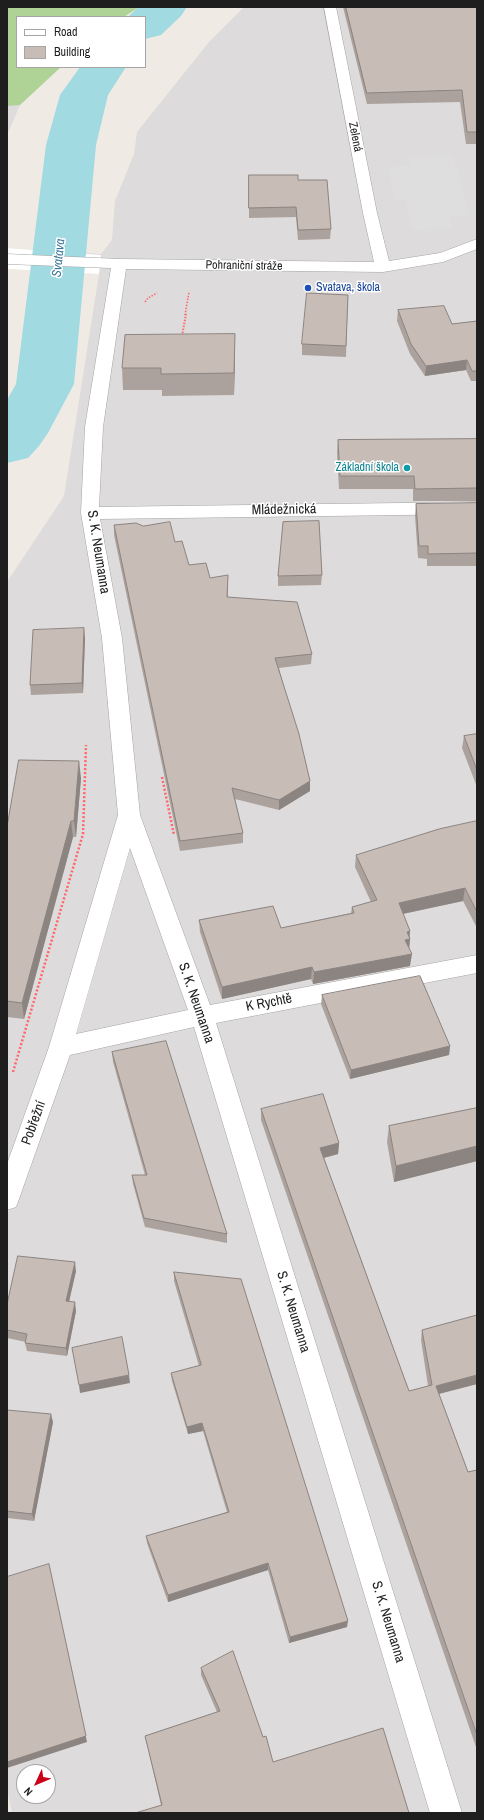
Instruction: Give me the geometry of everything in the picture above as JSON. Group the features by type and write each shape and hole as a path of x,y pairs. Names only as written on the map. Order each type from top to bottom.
{"street":[{"name":"Zelená","path":"330,7 370,213 383,267"},
{"name":"Pohraniční stráže","path":"7,259 119,264 383,267 443,257 477,245"},
{"name":"S. K. Neumanna","path":"119,264 94,427 90,513 112,638 129,815 202,1016 446,1813"},
{"name":"Mládežnická","path":"90,513 477,508"},
{"name":"S. K. Neumanna","path":"62,1047 129,815"},
{"name":"K Rychtě","path":"62,1047 202,1016 477,964"},
{"name":"Pobřežní","path":"7,1199 62,1047"}],"path":[{"path":"181,342 189,291"},
{"path":"13,1073 83,834 86,740"}],"shaded area":[{"path":"244,7 477,7 477,1813 12,1813 7,1789 7,582 64,496 99,274 7,269 7,248 101,254 112,240 115,201 134,154 137,132 209,42"},
{"path":"7,105 20,105 7,135"},
{"path":"453,155 470,216 449,217 452,228 412,230 406,200 395,200 388,167 410,166 408,156"}],"green space":[{"path":"7,7 139,7 126,16 16,16 16,68 60,68 20,105 7,106"}],"pier":[{"path":"7,248 101,255 99,274 7,269"}],"building":[{"path":"346,7 477,7 477,132 467,132 462,90 367,93"},
{"path":"249,175 298,175 298,180 327,180 331,229 298,230 296,207 249,208"},
{"path":"307,293 348,295 346,346 302,344"},
{"path":"444,306 452,324 477,321 477,371 472,371 467,360 426,366 411,344 398,310"},
{"path":"235,334 234,373 161,374 161,368 122,368 125,335"},
{"name":"Základní škola","path":"477,439 477,488 415,489 414,476 340,476 338,440"},
{"path":"477,503 477,553 428,554 428,546 419,546 416,504"},
{"path":"319,521 322,575 278,576 283,522"},
{"path":"170,522 175,542 182,541 189,565 206,563 210,578 228,575 227,597 297,602 312,654 275,658 299,734 310,781 279,800 232,788 243,833 180,841 114,525 136,523 143,526"},
{"path":"84,628 82,683 30,685 33,630"},
{"path":"477,734 477,770 464,736"},
{"path":"19,760 79,761 74,821 71,821 22,1003 7,1001 7,827"},
{"path":"477,821 477,912 465,888 399,903 410,931 407,932 410,939 405,940 412,954 314,972 312,967 222,987 199,920 273,906 281,928 354,913 352,907 377,900 356,855 439,829"},
{"path":"420,976 450,1046 351,1070 322,995"},
{"path":"166,1041 227,1234 144,1218 132,1175 147,1175 112,1052"},
{"path":"323,1094 339,1143 320,1148 409,1391 432,1385 422,1330 477,1315 477,1375 436,1386 468,1472 477,1470 477,1735 261,1109"},
{"path":"477,1108 477,1146 396,1166 389,1126"},
{"path":"18,1256 75,1262 66,1301 75,1302 66,1348 25,1343 27,1334 7,1330 7,1305"},
{"path":"174,1272 241,1279 348,1621 290,1637 268,1563 168,1595 146,1536 229,1512 202,1423 187,1427 171,1373 201,1365"},
{"path":"122,1337 129,1375 79,1385 72,1348"},
{"path":"7,1410 51,1414 32,1514 7,1511"},
{"path":"49,1564 86,1736 7,1762 7,1577"},
{"path":"233,1651 263,1737 266,1736 273,1762 383,1728 409,1813 135,1813 162,1805 145,1736 220,1711 201,1668"}],"waterway":[{"name":"Svatava","path":"146,24 165,7"},
{"name":"Svatava","path":"7,445 18,433 45,384 71,145 84,95 102,68"}],"place":[{"name":"Svatava, škola","path":"308,288"},
{"name":"Základní škola","path":"407,468"}]}
